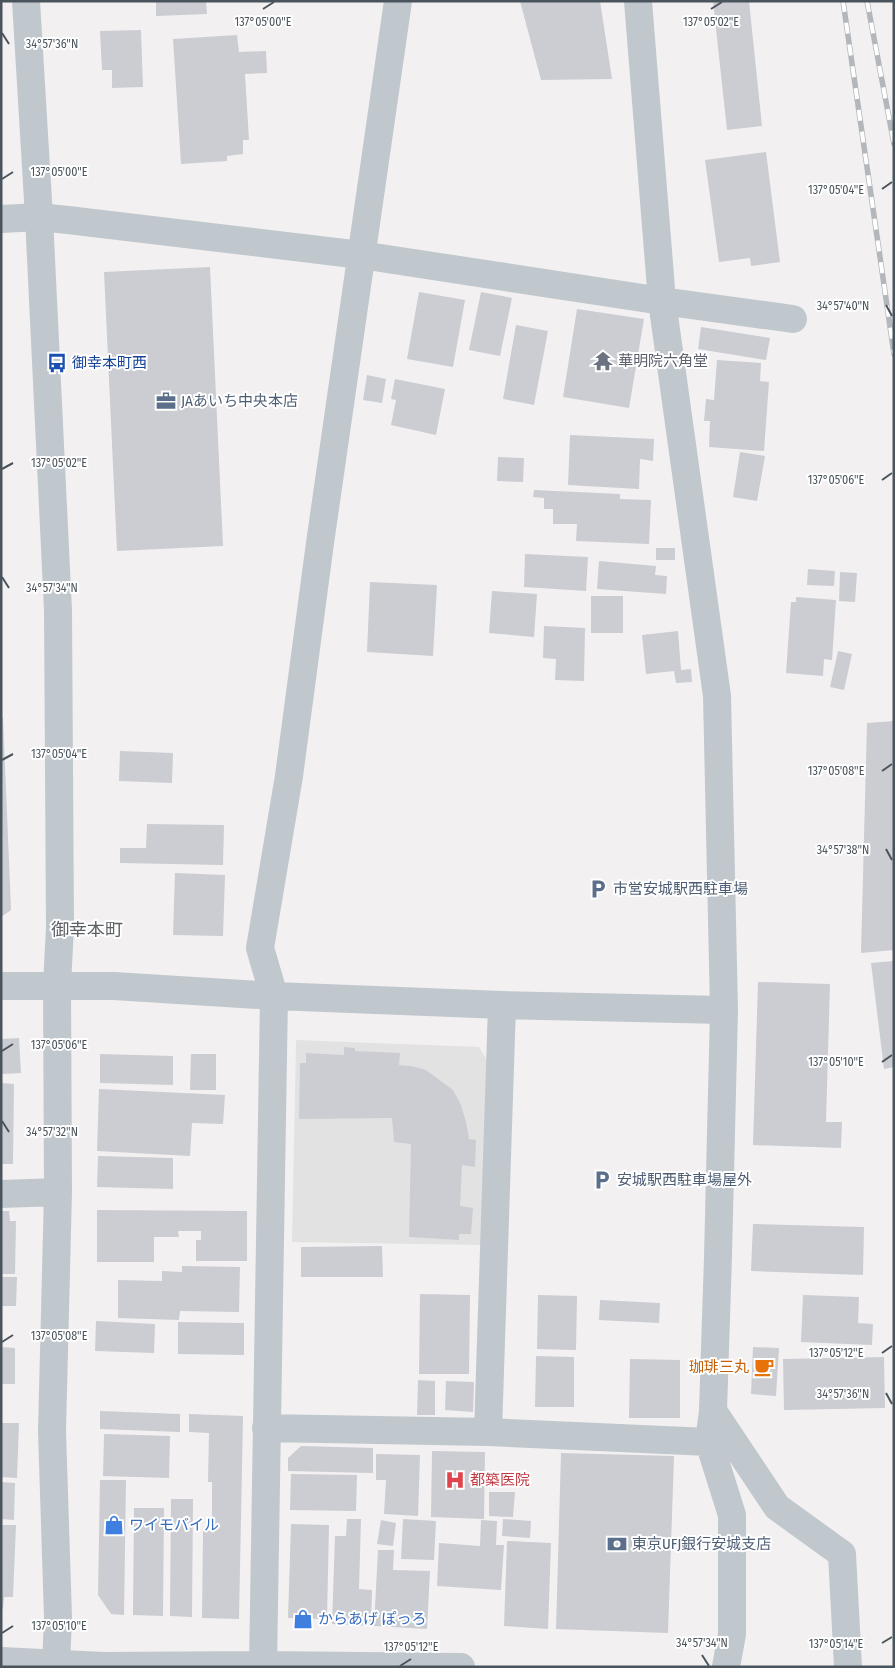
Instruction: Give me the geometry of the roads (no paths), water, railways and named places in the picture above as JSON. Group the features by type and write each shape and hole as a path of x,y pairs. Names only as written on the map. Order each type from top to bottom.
{"street":[{"path":"26,1 39,217 58,610 60,927 57,986 58,1192 52,1431 58,1617 56,1666"},
{"path":"263,1666 274,996 260,948 289,776 398,1"},
{"path":"638,1 662,302 717,696 724,1010 713,1411 709,1442 732,1515 732,1634 726,1667"},
{"path":"1,219 39,217 361,255 662,302 793,319"},
{"path":"1,986 114,986 274,996 502,1005 724,1010"},
{"path":"488,1432 502,1005"},
{"path":"1,1194 58,1192"},
{"path":"713,1411 776,1507 842,1554 848,1667"},
{"path":"266,1428 488,1432 709,1442"},
{"path":"1,1661 56,1666 461,1667"}],"railway":[{"path":"843,1 894,354"},
{"path":"867,1 894,144"}],"place":[{"name":"華明院六角堂","path":"603,361"},
{"name":"御幸本町西","path":"57,363"},
{"name":"JAあいち中央本店","path":"166,401"},
{"name":"市営安城駅西駐車場","path":"598,889"},
{"name":"安城駅西駐車場屋外","path":"602,1180"},
{"name":"珈琲三丸","path":"764,1367"},
{"name":"都築医院","path":"455,1480"},
{"name":"ワイモバイル","path":"114,1525"},
{"name":"東京UFJ銀行安城支店","path":"617,1544"},
{"name":"からあげ ぽっろ","path":"303,1619"}],"district":[{"name":"御幸本町","path":"87,930"}]}
